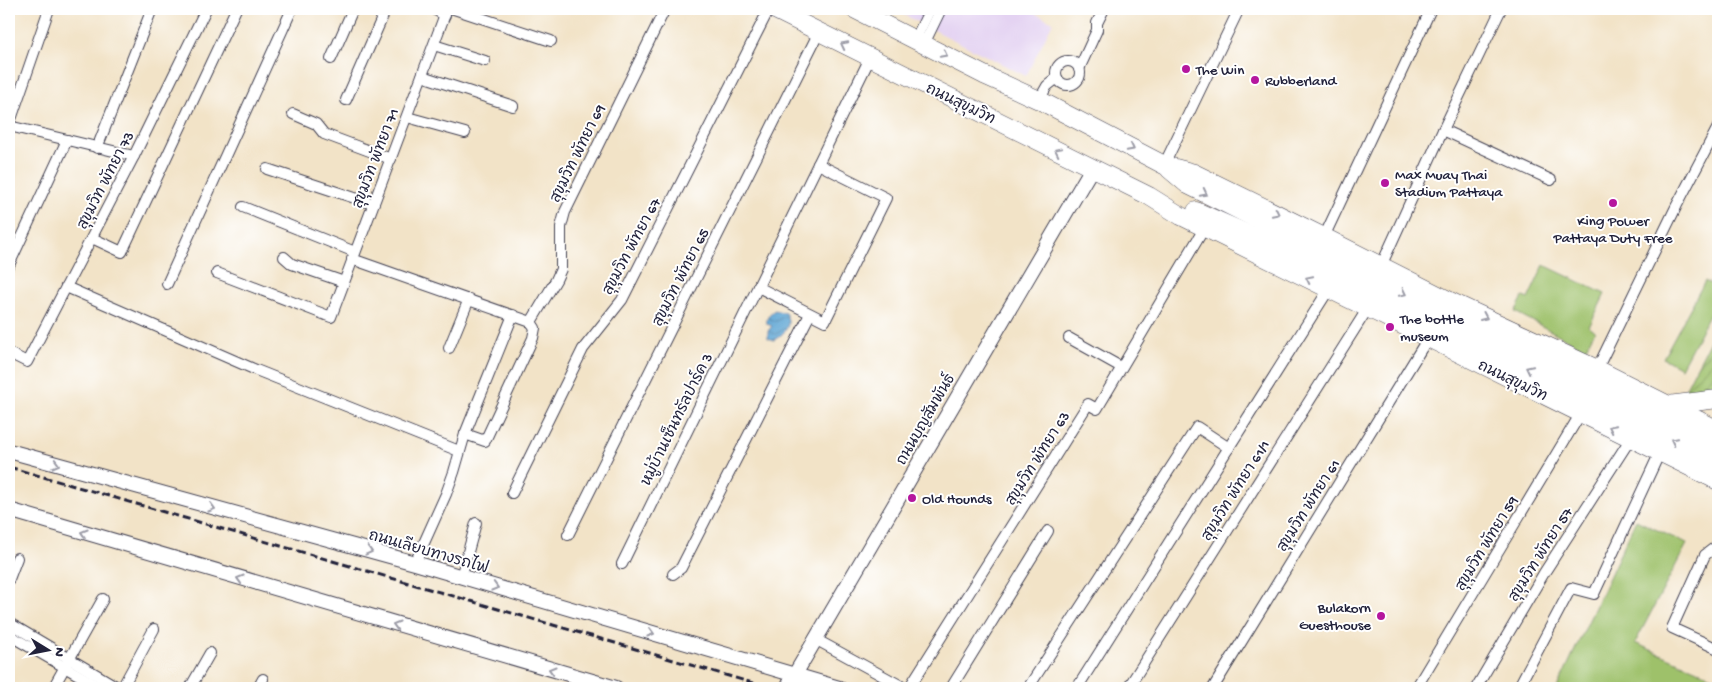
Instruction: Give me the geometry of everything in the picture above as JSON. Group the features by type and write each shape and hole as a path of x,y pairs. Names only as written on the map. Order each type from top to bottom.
{"highway":[{"name":"ถนนสุขุมวิท","path":"771,9 1149,196 1204,228 1718,481"},
{"name":"ถนนสุขุมวิท","path":"854,9 1039,100 1164,165 1188,185 1359,272 1718,448"},
{"name":"ถนนสุขุมวิท","path":"1164,165 1194,173 1456,304 1597,369 1718,430"},
{"name":"ถนนสุขุมวิท","path":"1149,196 1185,205 1331,271 1718,462"},
{"path":"1668,405 1718,399"}],"street":[{"path":"49,9 9,125 134,156"},
{"path":"98,148 152,9"},
{"name":"สุขุมวิท พัทยา 73","path":"9,353 27,362 134,156 206,9"},
{"path":"92,238 122,252 236,9"},
{"path":"167,284 292,9"},
{"path":"331,59 353,9"},
{"path":"346,100 386,9"},
{"path":"433,9 446,12"},
{"path":"454,9 551,41"},
{"name":"สุขุมวิท พัทยา 69","path":"465,434 485,441 533,338 535,328 532,322 556,280 560,269 561,227 565,212 665,9"},
{"name":"สุขุมวิท พัทยา 67","path":"512,493 583,349 622,300 771,9"},
{"path":"919,42 930,9"},
{"path":"919,42 941,9"},
{"path":"1079,69 1097,30 1099,18 1104,9"},
{"path":"1164,165 1239,9"},
{"path":"1324,237 1431,9"},
{"path":"1381,266 1501,9"},
{"name":"สุขุมวิท พัทยา 71","path":"218,273 331,317 446,12"},
{"name":"สุขุมวิท พัทยา 65","path":"568,535 819,32"},
{"path":"434,44 485,61"},
{"path":"1070,61 1077,65 1080,77 1075,84 1066,86 1057,78 1056,71 1060,64 1088,51"},
{"name":"หมู่บ้านเซ็นทรัลปาร์ค 3","path":"622,564 870,58"},
{"path":"422,76 513,106"},
{"path":"1039,100 1047,86 1057,78"},
{"path":"293,114 316,124 324,134 391,159"},
{"path":"407,117 465,133"},
{"path":"1597,369 1677,205 1718,127"},
{"path":"1443,130 1551,180"},
{"path":"9,265 67,140"},
{"path":"758,287 825,321 886,198 818,164"},
{"name":"ถนนบุญสัมพันธ์","path":"787,688 1092,168"},
{"path":"267,169 373,204"},
{"path":"242,207 354,255 532,322"},
{"name":"สุขุมวิท พัทยา 63","path":"910,688 1088,404 1097,408 1204,228"},
{"path":"284,256 292,264 344,282"},
{"path":"66,287 256,370 459,451"},
{"path":"1077,688 1330,289"},
{"path":"449,348 469,299"},
{"name":"สุขุมวิท พัทยา 61/1","path":"1128,688 1368,308"},
{"path":"673,574 681,568 810,314"},
{"path":"415,563 446,494 465,434 513,315"},
{"path":"1069,338 1121,367"},
{"name":"สุขุมวิท พัทยา 61","path":"1213,688 1428,338"},
{"name":"สุขุมวิท พัทยา 59","path":"1416,688 1582,413"},
{"path":"1028,688 1197,427 1229,448"},
{"name":"สุขุมวิท พัทยา 57","path":"1476,688 1544,574 1632,438"},
{"name":"ถนนเลียบทางรถไฟ","path":"9,451 415,563 839,688"},
{"path":"1518,688 1571,588 1594,594 1660,452"},
{"path":"9,510 616,688"},
{"path":"461,577 476,524"},
{"path":"951,688 1048,531"},
{"path":"1718,545 1705,555 1672,628 1718,649"},
{"path":"9,578 17,558"},
{"path":"53,688 103,599"},
{"path":"9,623 100,688"},
{"path":"9,635 120,688 154,630"},
{"path":"815,639 905,688"},
{"path":"190,688 210,653"},
{"path":"258,688 263,679"}],"shaded area":[{"path":"892,9 1027,9 1053,22 1026,76"}],"green space":[{"path":"1544,265 1605,294 1589,327 1595,331 1585,349 1515,312 1523,297 1528,299"},
{"path":"1705,281 1718,288 1718,299 1681,368 1663,358"},
{"path":"1718,326 1718,390 1683,393"},
{"path":"1636,520 1687,544 1635,643 1718,679 1718,688 1557,688"}],"water":[{"path":"775,310 785,313 788,325 784,332 774,340 768,338 768,331 772,326 767,324 767,322 768,316"}],"railway":[{"path":"9,467 770,688"}],"place":[{"name":"The Win","path":"1186,69"},
{"name":"Rubberland","path":"1255,80"},
{"name":"Max Muay Thai Stadium Pattaya","path":"1385,183"},
{"name":"King Power Pattaya Duty Free","path":"1613,203"},
{"name":"The bottle museum","path":"1390,327"},
{"name":"Old Hounds","path":"912,498"},
{"name":"Bulakorn Guesthouse","path":"1381,616"}]}
